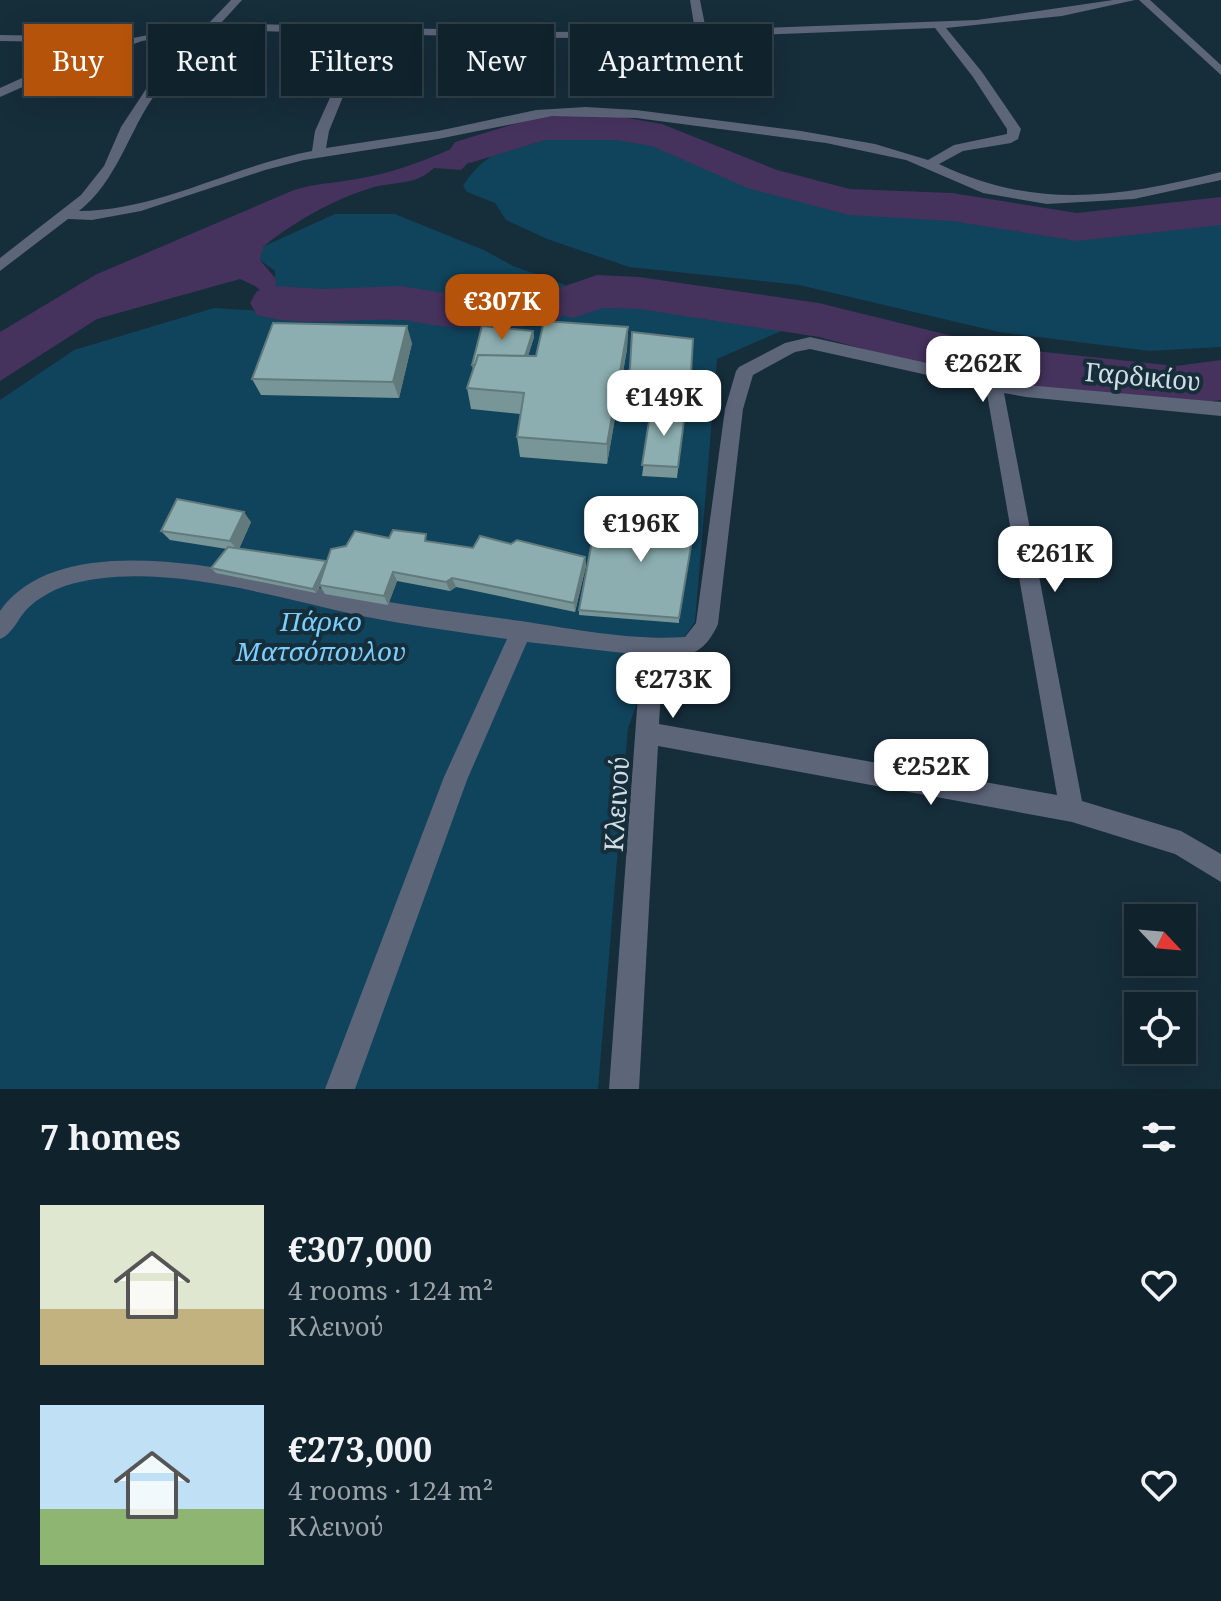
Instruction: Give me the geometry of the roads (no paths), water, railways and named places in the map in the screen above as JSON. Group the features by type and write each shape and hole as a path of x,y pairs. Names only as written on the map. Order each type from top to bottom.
{"street":[{"path":"213,24 237,0"},
{"path":"695,0 699,24"},
{"path":"1046,0 1062,13"},
{"path":"772,32 939,26 1062,13 1130,0"},
{"path":"1144,0 1221,71"},
{"path":"0,93 48,71 204,15 246,13"},
{"path":"367,17 532,25 554,28 562,35"},
{"path":"930,164 959,148 1006,140 1013,136 1014,129 978,75 939,26"},
{"path":"265,27 570,35"},
{"path":"0,38 110,41 148,37"},
{"path":"0,266 86,198 110,167 128,127 148,95"},
{"path":"319,152 322,131 337,96"},
{"path":"67,215 122,213 219,179 319,152 439,135 521,116 585,110 828,140 904,155 987,190 1031,198 1072,201 1128,198 1221,176"},
{"name":"Γαρδικίου","path":"653,645 687,648 695,645 707,624 734,409 741,378 754,364 791,347 810,343 994,385 1053,395 1221,409"},
{"path":"994,385 1072,810"},
{"path":"0,629 11,611 43,585 90,573 132,568 183,571 367,608 521,631 653,645"},
{"path":"340,1089 456,777 521,631"},
{"name":"Κλεινού","path":"624,1089 653,645"},
{"path":"649,733 1072,810 1181,843 1221,869"}],"waterway":[{"path":"470,151 541,128 616,128 662,136 762,179 849,202 952,207 1077,227 1221,211"},
{"path":"573,301 597,291 639,293 819,320 997,366 1176,386 1221,380"},
{"path":"275,303 322,306 401,303 445,310 541,308"}],"park label":[{"name":"Πάρκο Ματσόπουλου","path":"321,636"}]}
